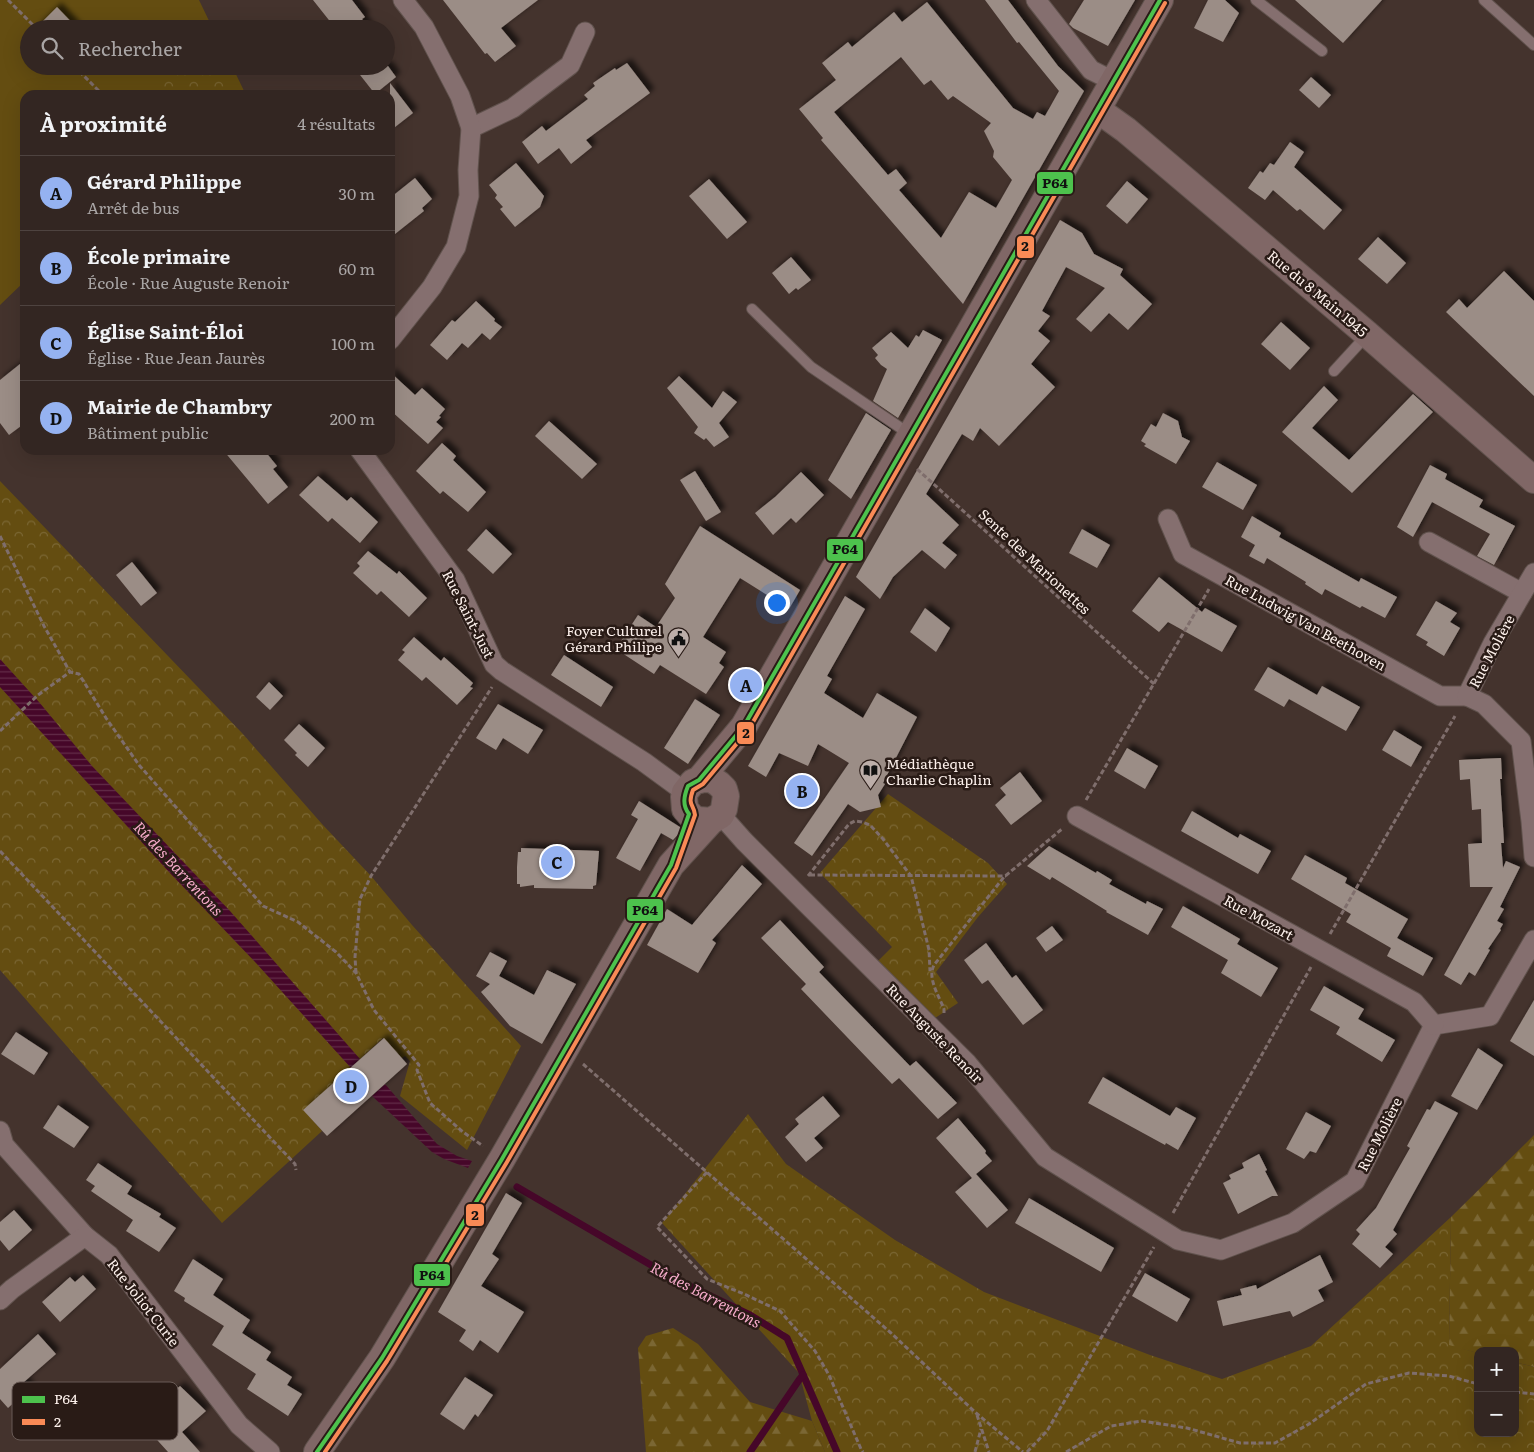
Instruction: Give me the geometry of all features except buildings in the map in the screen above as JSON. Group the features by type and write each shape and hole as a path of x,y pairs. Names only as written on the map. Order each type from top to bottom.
{"main road":[{"path":"317,1452 382,1358 566,1049 671,865 701,804 744,726 1160,0"},
{"name":"Rue du 8 Main 1945","path":"1098,110 1126,130 1367,334 1534,480"},
{"path":"701,804 706,778 719,784 724,790 744,726"}],"street":[{"path":"395,334 432,287 456,247 469,196 470,128 460,96 424,27 403,0"},
{"path":"1036,0 1090,70 1113,81"},
{"path":"470,128 513,108 570,65 585,32"},
{"name":"Rue Saint-Just","path":"364,455 455,580 494,664 502,672 636,757 701,804"},
{"name":"Rue Ludwig Van Beethoven","path":"1168,518 1183,554 1440,696 1467,696"},
{"path":"1429,542 1522,593"},
{"name":"Rue Molière","path":"1534,573 1493,643 1467,696 1484,704 1521,741 1533,821 1534,857"},
{"name":"Rue Auguste Renoir","path":"701,804 796,893 967,1063 1045,1157 1163,1231"},
{"name":"Rue Mozart","path":"1077,816 1414,1002 1434,1025"},
{"path":"1434,1025 1490,1016 1534,940"},
{"name":"Rue Molière","path":"1163,1231 1178,1240 1221,1250 1293,1223 1355,1180 1434,1025"},
{"name":"Rue Joliot Curie","path":"0,1131 4,1145 85,1236 109,1255 239,1425 270,1452"},
{"path":"0,1300 12,1289 85,1236"}],"lane":[{"path":"1256,0 1322,51"},
{"path":"1484,0 1534,45"},
{"path":"752,309 811,367 906,445"},
{"path":"1334,371 1367,334"}],"path":[{"path":"8,0 28,20"},
{"path":"83,75 98,90"},
{"name":"Sente des Marionettes","path":"906,445 1154,684"},
{"path":"0,536 44,626 70,672 79,674 106,718 139,765 263,906 298,922 336,952 356,973 374,1010 419,1065 418,1070 430,1103 463,1132 502,1159"},
{"path":"0,731 38,695 70,672"},
{"path":"356,973 355,957 360,899 371,876 502,672"},
{"path":"566,1049 891,1333 976,1413 1025,1452 1047,1431 1163,1231 1320,950 1467,696"},
{"path":"796,893 849,824 854,821 870,825 911,876 929,950 931,976"},
{"path":"0,852 295,1164 296,1170"},
{"path":"809,875 1006,876"},
{"path":"707,1172 657,1228 707,1279 780,1311 815,1351 829,1375 863,1452"},
{"path":"1066,1452 1111,1426 1142,1421 1186,1428 1240,1443 1275,1443 1309,1424 1366,1384 1409,1373 1449,1376 1474,1383"},
{"path":"1519,1392 1534,1394"},
{"path":"976,1413 989,1452"},
{"path":"975,1452 982,1429"}],"green space":[{"path":"0,0 199,0 209,20 20,20 20,75 236,75 244,90 20,90 20,286 0,305"},
{"path":"169,75 216,75 232,90 155,90"},
{"path":"0,481 242,733 521,1046 467,1150 400,1096 410,1061 405,1056 402,1058 383,1038 304,1110 322,1131 222,1223 0,970"},
{"path":"888,794 988,863 1007,884 978,917 936,972 958,1003 932,1020 876,963 892,947 820,873"},
{"path":"748,1114 786,1164 895,1240 984,1292 1150,1355 1222,1379 1311,1346 1451,1217 1449,1345 1474,1352 1474,1437 1519,1437 1519,1363 1534,1367 1534,1452 825,1452 812,1421 799,1373 662,1223"},
{"path":"1534,1135 1534,1367 1519,1363 1519,1347 1474,1347 1474,1352 1449,1346 1451,1217"},
{"path":"673,1328 698,1344 750,1402 812,1421 825,1452 646,1452 638,1348 646,1336"}],"water":[{"path":"0,659 39,702 92,766 230,911 360,1059 351,1068 0,687"},
{"path":"385,1084 437,1144 457,1156 472,1161 468,1168 444,1159 432,1152 372,1096"}],"waterway":[{"name":"Rû des Barrentons","path":"517,1187 675,1279 750,1315 787,1338 837,1452"},
{"path":"750,1452 803,1375"}],"transit line":[{"name":"P64","path":"317,1452 382,1358 502,1159 671,865 689,814 684,800 688,786 699,780 744,726 1160,0"},
{"name":"2","path":"325,1452 387,1361 507,1162 676,868 695,815 691,802 693,790 703,784 749,729 1165,3"}],"place":[{"name":"Foyer Culturel Gérard Philipe","path":"678,657"},
{"name":"Gérard Philippe","path":"746,685"},
{"name":"Médiathèque Charlie Chaplin","path":"870,790"},
{"name":"École primaire","path":"802,791"},
{"name":"Église Saint-Éloi","path":"557,862"},
{"name":"Mairie de Chambry","path":"351,1086"}]}
